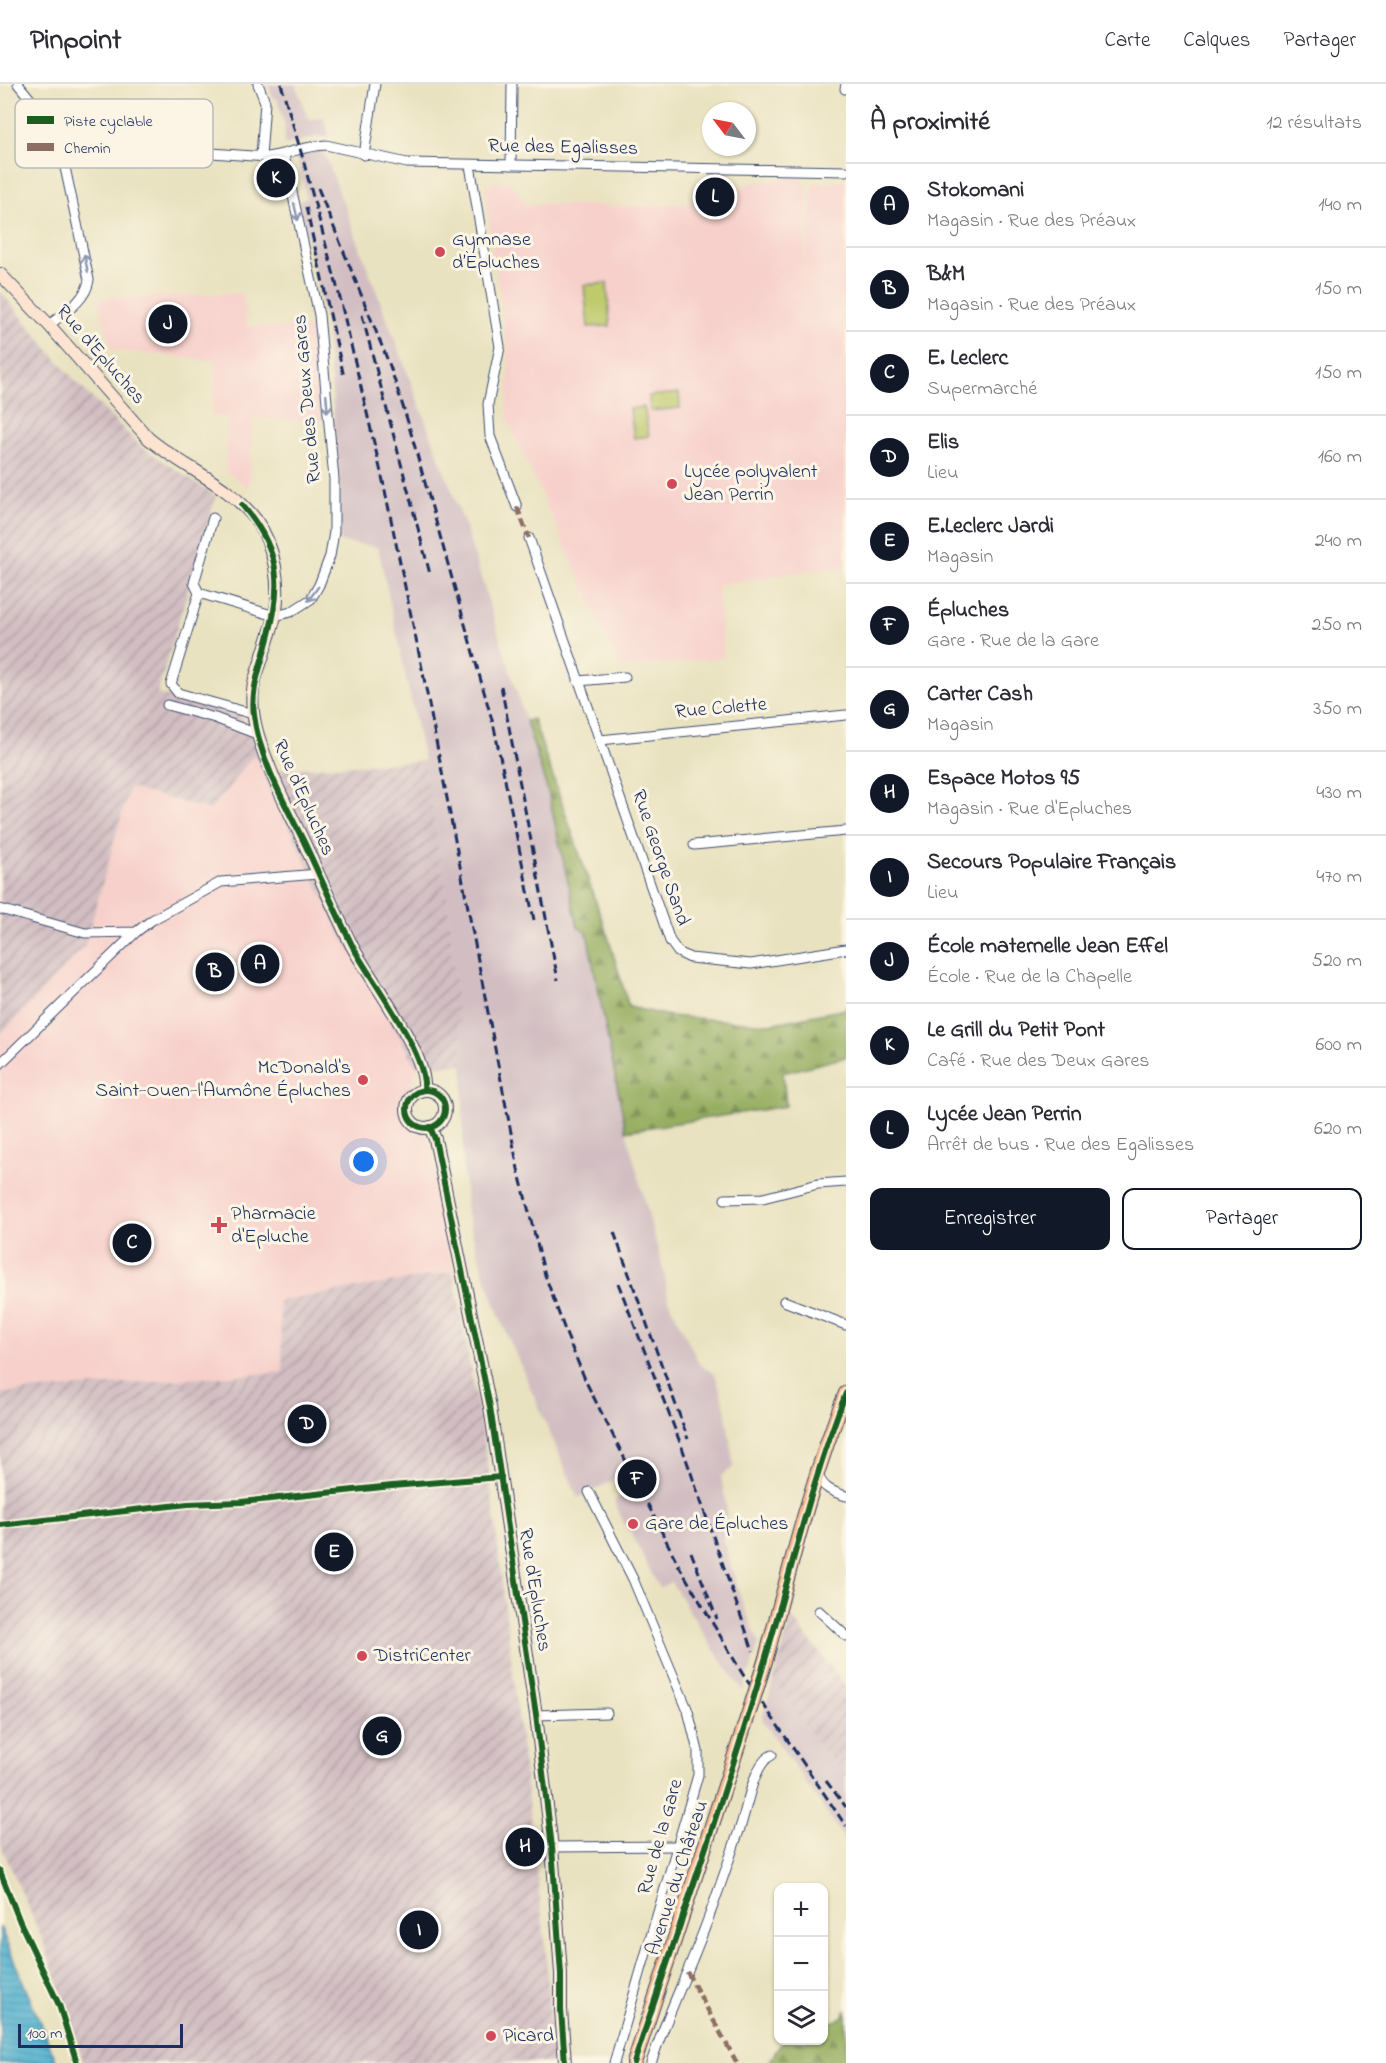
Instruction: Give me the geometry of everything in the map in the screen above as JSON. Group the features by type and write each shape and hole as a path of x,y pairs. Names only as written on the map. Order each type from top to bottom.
{"main road":[{"path":"809,1501 846,1393"},
{"name":"Avenue du Château","path":"634,2063 752,1703 809,1501"}],"street":[{"path":"18,84 30,99"},
{"path":"258,84 265,102 261,157"},
{"path":"364,155 375,84"},
{"path":"512,84 512,165"},
{"name":"Rue des Egalisses","path":"213,153 261,157 284,155 296,150 326,145 398,163 846,171"},
{"name":"Rue des Deux Gares","path":"275,616 291,612 311,599 330,556 334,531 334,479 319,315 284,155"},
{"path":"470,165 500,347 488,404 490,436 517,507"},
{"path":"49,326 82,297 88,289 89,280 65,168"},
{"name":"Rue d'Epluches","path":"0,274 148,438 161,449 225,490 257,522 271,552 278,591 275,616 253,690 253,714 257,734 286,806 353,946 417,1058 425,1079 424,1090"},
{"path":"213,518 194,583 200,593 275,616"},
{"name":"Rue George Sand","path":"529,538 670,941 678,952 690,958 751,964 846,949"},
{"path":"200,593 171,684 178,693 253,714"},
{"path":"578,681 625,677"},
{"path":"166,705 215,718 257,734"},
{"name":"Rue Colette","path":"600,740 846,714"},
{"path":"694,845 846,831"},
{"path":"0,1064 136,932 152,920 221,882 318,874"},
{"path":"0,909 85,933 136,932"},
{"path":"424,1090 440,1097 444,1108 441,1120 430,1127 412,1123 407,1112 409,1100 424,1090"},
{"name":"Rue d'Epluches","path":"430,1127 435,1140 490,1407 536,1715 552,1847 565,2063"},
{"path":"725,1199 763,1198 818,1184 846,1182"},
{"path":"784,1302 846,1325"},
{"path":"818,1471 821,1482 832,1492 846,1496"},
{"name":"Rue de la Gare","path":"589,1492 633,1579 688,1711 698,1751 698,1775 614,2063"},
{"path":"809,1501 817,1495 832,1492"},
{"path":"819,1611 846,1636"},
{"path":"536,1715 607,1713"},
{"path":"651,2063 701,1938 744,1817 759,1766 763,1760 772,1755"},
{"path":"552,1847 677,1846"}],"shaded area":[{"path":"268,84 295,84 309,120 323,117 329,134 326,137 316,137 284,145 285,126 277,98 273,99"},
{"path":"312,150 324,152 464,523 548,792 578,927 587,933 626,1131 665,1276 668,1300 700,1365 715,1374 725,1407 734,1467 721,1476 727,1510 724,1542 742,1602 759,1643 743,1691 671,1582 659,1588 630,1531 628,1532 614,1501 620,1497 615,1485 620,1482 618,1478 578,1498 500,1318 482,1268 467,1214 463,1162 463,1064 447,894 424,761 378,547 340,542 339,472 326,325 299,201 307,198 295,154"},
{"name":"Lycée polyvalent Jean Perrin","path":"798,177 808,189 803,285 813,183 846,182 846,567 717,585 724,658 620,667 507,418 509,361 484,187 492,182 512,183 526,204 645,206 721,201 750,183"},
{"path":"0,291 75,381 141,447 216,496 157,694 241,714 268,770 424,761 447,894 463,1064 417,1067 340,933 254,754 211,810 129,788 85,946 0,1035"},
{"path":"243,293 247,326 315,328 321,421 253,418 249,488 225,471 228,417 212,416 217,361 112,350 98,299"},
{"path":"254,754 340,933 417,1067 404,1113 429,1136 453,1272 279,1301 283,1372 0,1393 0,1035 85,946 129,788 211,810"},
{"path":"453,1272 489,1471 546,1951 553,2063 84,2063 46,1948 0,1843 0,1393 283,1372 279,1301"},
{"path":"791,1617 846,1686 846,1778 814,1739 774,1680"},
{"path":"774,1680 814,1739 846,1778 846,1841 762,1719"}],"green space":[{"path":"607,283 610,326 588,327 584,285"},
{"path":"679,393 680,408 650,411 649,396"},
{"path":"644,407 649,436 634,438 630,409"},
{"path":"533,719 609,940 629,1007 670,1016 770,1024 846,1009 846,1057 783,1073 786,1106 626,1131 587,933 578,927 548,792 526,721"},
{"path":"846,2011 846,2063 769,2063 780,2045 828,2045 828,2023 842,2018"}],"water":[{"path":"0,1927 57,2063 0,2063"}],"railway":[{"path":"281,84 339,294 383,481 423,673 518,1169 545,1275 587,1384 679,1566 742,1673 846,1826"},
{"path":"318,188 390,366 407,419 494,727 534,920"},
{"path":"306,207 344,377"},
{"path":"362,315 430,574"},
{"path":"501,686 558,980"},
{"path":"614,1232 688,1439"},
{"path":"618,1283 683,1450 753,1651"},
{"path":"691,1552 717,1619"},
{"path":"826,1781 846,1807"}],"marked path":[{"path":"517,507 529,538"},
{"path":"687,1972 737,2063"}],"cycle path":[{"path":"242,505 266,541 273,558 276,575 274,612 253,699 261,748 352,945 408,1037 423,1075 424,1090"},
{"path":"426,1090 439,1096 445,1109 439,1122 426,1128 413,1122 407,1109 413,1096 426,1090"},
{"path":"430,1127 435,1139 490,1407 536,1715 552,1847 565,2063"},
{"path":"634,2063 732,1769 811,1496 846,1393"},
{"path":"0,1525 188,1504 241,1502 501,1477"},
{"path":"0,1871 20,1922 59,2005 77,2063"}],"place":[{"name":"Le Grill du Petit Pont","path":"276,178"},
{"name":"Lycée Jean Perrin","path":"715,197"},
{"name":"Gymnase d’Epluches","path":"440,252"},
{"name":"École maternelle Jean Effel","path":"168,324"},
{"name":"Lycée polyvalent Jean Perrin","path":"672,484"},
{"name":"Stokomani","path":"260,964"},
{"name":"B&M","path":"215,972"},
{"name":"McDonald's Saint-Ouen-l'Aumône Épluches","path":"363,1080"},
{"name":"Pharmacie d'Epluche","path":"219,1225"},
{"name":"E. Leclerc","path":"132,1243"},
{"name":"Elis","path":"307,1424"},
{"name":"Épluches","path":"637,1479"},
{"name":"Gare de Épluches","path":"633,1524"},
{"name":"E.Leclerc Jardi","path":"334,1552"},
{"name":"DistriCenter","path":"362,1656"},
{"name":"Carter Cash","path":"382,1736"},
{"name":"Espace Motos 95","path":"525,1847"},
{"name":"Secours Populaire Français","path":"419,1930"},
{"name":"Picard","path":"491,2036"}]}
